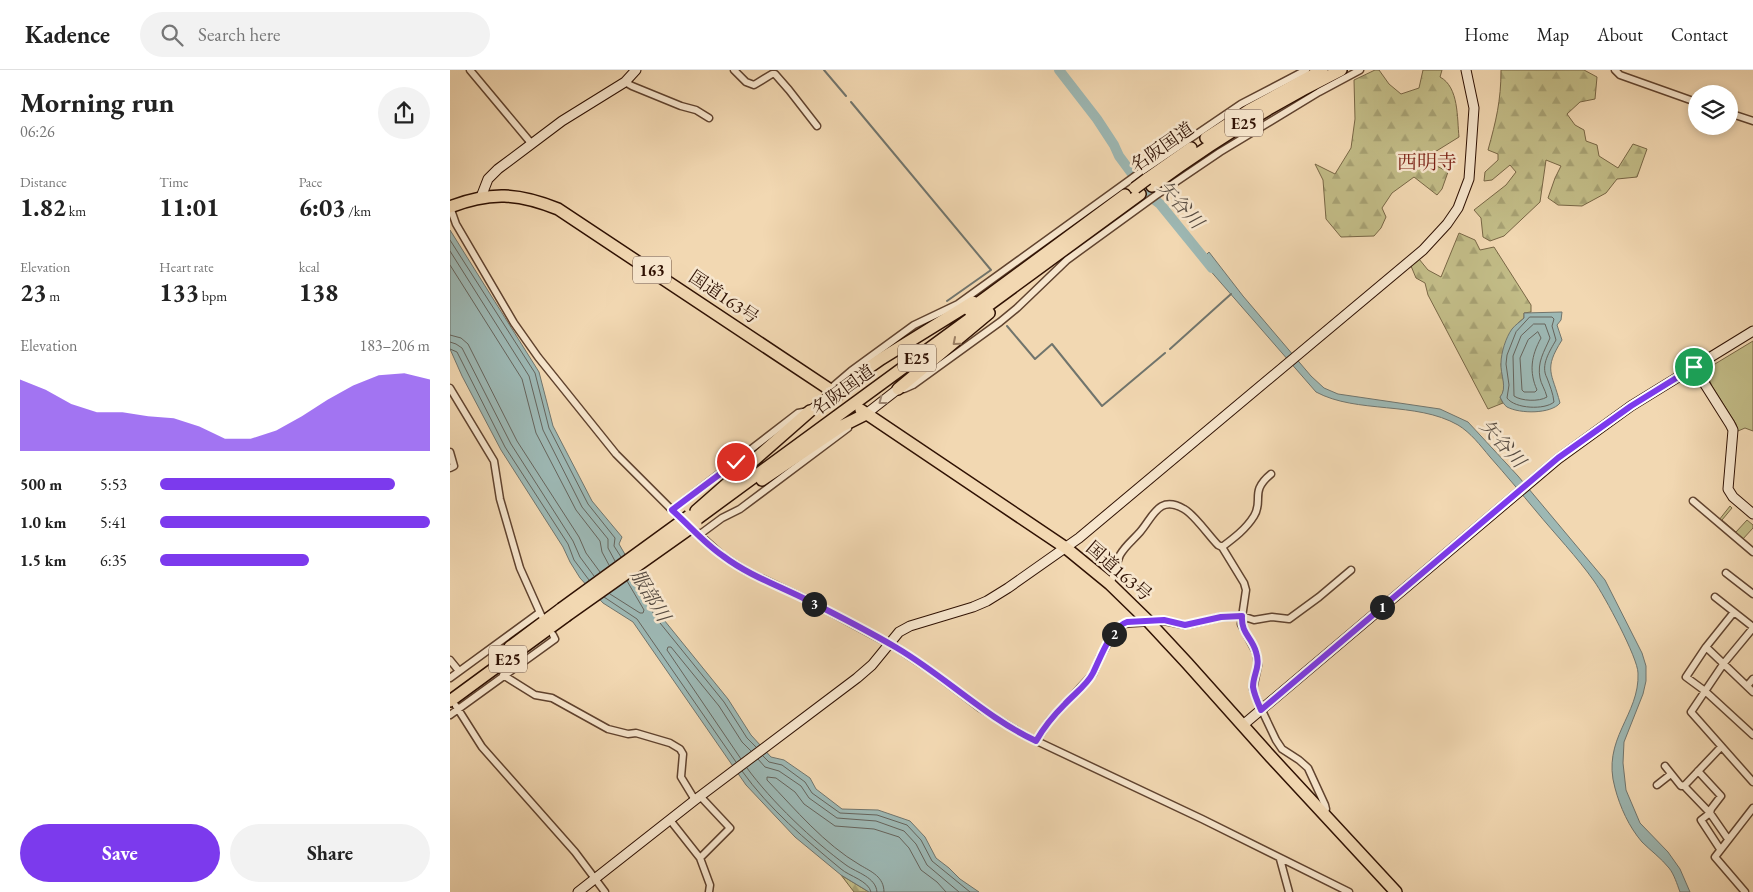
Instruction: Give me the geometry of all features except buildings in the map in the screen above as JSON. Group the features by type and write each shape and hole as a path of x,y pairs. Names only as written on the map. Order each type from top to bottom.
{"highway":[{"name":"名阪国道","path":"695,521 1057,245 1143,186 1232,121 1322,70"},
{"name":"名阪国道","path":"450,692 695,521 1045,264 1143,186 1291,96 1341,70"},
{"name":"国道163号","path":"450,207 470,199 501,195 520,196 558,209 834,392"},
{"path":"834,392 862,371 980,298 1057,245"},
{"path":"898,389 1045,264"},
{"path":"695,521 810,410"},
{"name":"国道163号","path":"863,412 1066,548 1110,584 1148,621 1396,892"},
{"path":"695,521 863,412"},
{"name":"名阪国道","path":"454,706 563,613"}],"street":[{"path":"470,70 531,144"},
{"path":"481,197 488,179 562,121 625,82 636,70"},
{"path":"734,70 746,82 754,85 775,74 790,90 817,126"},
{"path":"863,412 898,389 912,385 958,354 979,332 1017,308 1143,186 1241,104 1306,70"},
{"path":"672,510 798,413 810,410 834,392 851,371 914,325 958,304 1143,186 1220,152 1319,92 1360,70"},
{"path":"578,892 864,672 899,632 910,626 987,601 1066,548 1423,250 1447,224 1458,208 1469,180 1474,108 1466,70"},
{"path":"1614,70 1620,75 1688,99"},
{"path":"625,82 681,106 696,110 709,118"},
{"path":"1738,116 1753,121"},
{"path":"450,207 460,230 514,323 538,358 616,454 672,510 695,521 722,556 746,571 806,599 888,644 930,670 980,708 1009,727 1350,892"},
{"path":"1243,725 1515,494 1582,440 1623,412 1753,331"},
{"path":"1694,367 1733,430 1728,488 1733,497 1753,514"},
{"path":"450,388 494,462 500,499 520,568 540,614 450,678"},
{"path":"450,452 454,466 450,468"},
{"path":"1222,547 1243,530 1255,515 1257,492 1262,482 1271,474"},
{"path":"1693,501 1753,552"},
{"path":"1110,584 1121,554 1144,528 1156,510 1163,505 1170,504 1185,509 1222,547 1244,583 1246,590 1241,624 1256,652 1258,665 1253,689 1261,710 1282,749 1308,768 1325,805 1324,814"},
{"path":"1036,741 1050,720 1093,674 1100,657 1122,624 1172,621 1185,625 1221,617 1242,616 1254,620 1272,617 1289,619 1352,570"},
{"path":"1726,572 1753,594"},
{"path":"1715,597 1753,627 1724,664 1691,712 1753,782"},
{"path":"1734,612 1706,647 1686,677 1705,691 1753,735"},
{"path":"450,715 454,706 503,675 555,638 553,635"},
{"path":"1706,647 1753,692"},
{"path":"450,660 459,672"},
{"path":"503,675 536,695 552,698 608,729 628,734 636,733 670,743 680,749 683,754 681,777 698,798 730,828 700,858"},
{"path":"1747,686 1753,679"},
{"path":"454,706 482,747 575,852 605,892"},
{"path":"1685,786 1720,746"},
{"path":"1665,766 1681,786 1685,786 1710,813 1728,839"},
{"path":"1698,771 1721,796 1710,813 1701,820 1720,849"},
{"path":"1657,785 1671,774"},
{"path":"1745,892 1715,857 1753,808"},
{"path":"670,820 700,858 710,885 709,892"},
{"path":"1280,859 1289,892"}],"green space":[{"path":"1379,70 1389,84 1401,94 1419,88 1423,70 1442,70 1440,77 1451,88 1454,95 1459,137 1430,155 1433,164 1448,172 1442,189 1437,195 1414,177 1392,193 1382,208 1386,217 1381,228 1374,236 1341,237 1326,219 1323,180 1315,164 1335,174 1351,148 1355,119 1354,80"},
{"path":"1501,70 1584,70 1597,77 1595,99 1580,102 1567,114 1575,125 1584,130 1586,141 1597,145 1599,156 1618,168 1633,144 1647,149 1637,177 1617,179 1606,193 1582,206 1558,205 1548,198 1561,166 1546,160 1540,202 1504,236 1490,241 1483,237 1481,218 1474,210 1506,185 1516,172 1510,165 1492,180 1484,181 1485,172 1498,160 1498,154 1488,150 1497,111"},
{"path":"1459,233 1475,240 1480,250 1494,247 1531,305 1531,312 1524,313 1524,318 1518,323 1501,364 1504,385 1503,394 1500,397 1503,403 1488,409 1428,295 1425,283 1416,278 1411,266 1419,259 1428,270 1441,277"},
{"path":"1753,341 1753,431 1745,428 1738,431 1736,424 1712,386 1705,370"},
{"path":"1730,506 1732,508 1722,520 1736,532 1747,520 1753,525 1753,528 1742,540 1719,520"},
{"path":"841,875 869,892 854,892"}],"water":[{"path":"450,230 539,372 553,426 592,501 622,537 619,544 660,615 728,699 751,735 771,757 784,760 810,778 816,789 842,809 878,810 910,821 925,837 936,858 960,879 979,892 869,892 841,875 795,837 746,785 633,622 603,603 580,578 563,547 501,450 450,349"},
{"path":"1209,252 1243,296 1311,376 1324,388 1338,394 1440,409 1468,422 1518,476 1605,580 1642,653 1646,666 1646,681 1643,694 1624,742 1623,763 1626,790 1640,823 1668,852 1680,869 1690,892 1680,892 1669,868 1637,836 1622,809 1617,795 1612,771 1613,755 1637,688 1637,665 1620,627 1599,588 1587,572 1479,444 1458,425 1424,413 1350,403 1332,399 1316,392 1201,260"},
{"path":"1562,312 1561,320 1557,325 1562,340 1551,365 1552,377 1560,403 1556,407 1535,412 1520,411 1507,407 1500,397 1504,385 1501,363 1504,345 1510,332 1524,318 1524,313"}],"waterway":[{"path":"824,70 846,96"},
{"name":"矢谷川","path":"1059,70 1097,119 1119,156 1147,194 1160,204 1212,268"},
{"path":"851,102 991,270 947,301"},
{"path":"1170,349 1231,294"},
{"path":"1007,326 1035,359 1052,344 1102,406 1165,353"}],"district":[{"name":"西明寺","path":"1427,162"}],"route":[{"path":"736,462 672,510 722,556 746,571 806,599 897,648 930,670 980,708 1009,727 1036,741 1050,720 1093,674 1100,657 1113,635 1122,624 1127,622 1164,620 1185,625 1208,619 1242,616 1241,624 1243,630 1254,646 1258,660 1253,689 1261,710 1558,458 1631,406 1694,367"}],"water label":[{"name":"服部川","path":"651,595"}]}
